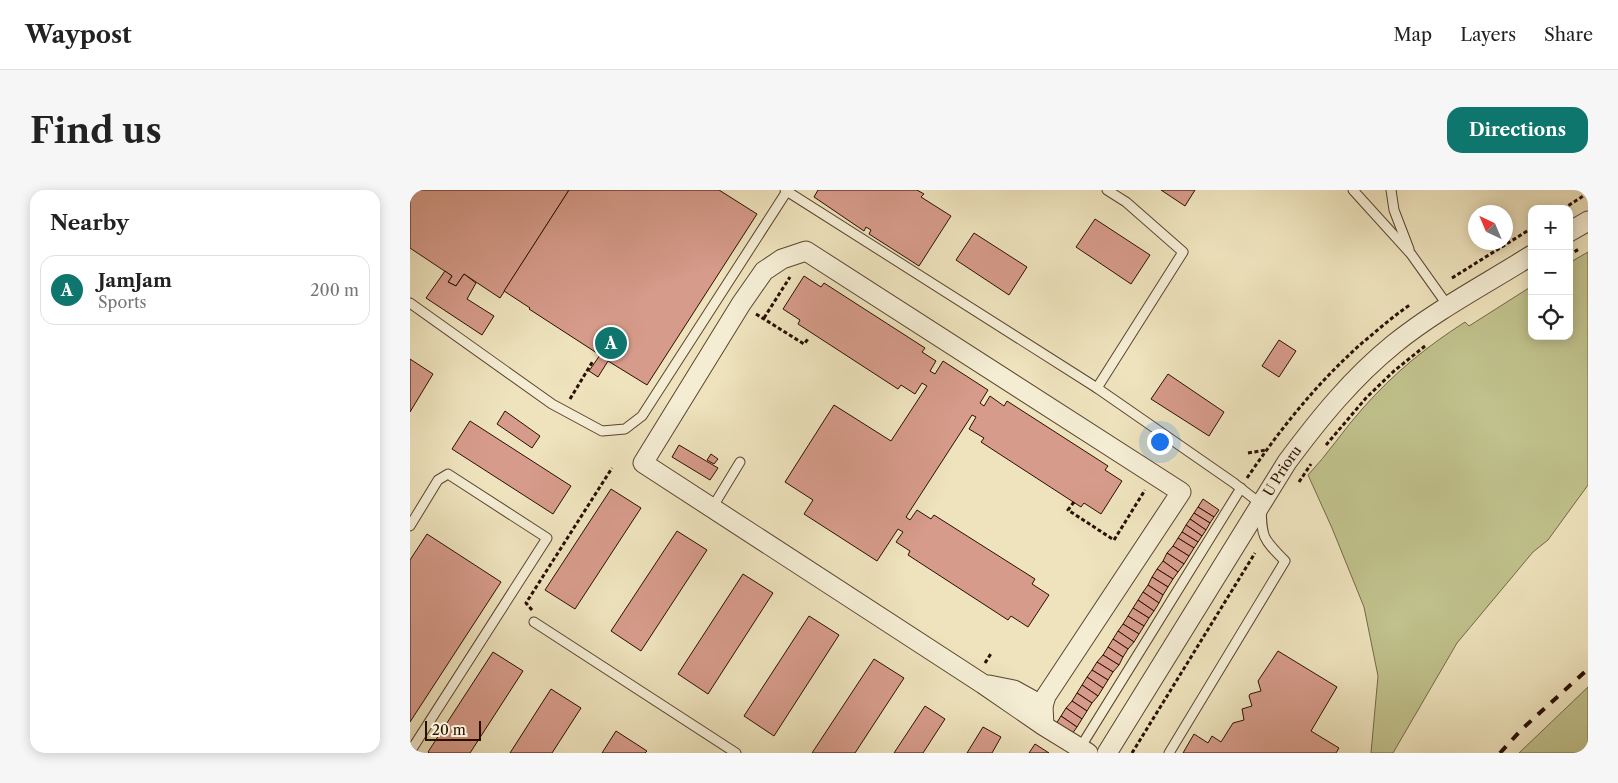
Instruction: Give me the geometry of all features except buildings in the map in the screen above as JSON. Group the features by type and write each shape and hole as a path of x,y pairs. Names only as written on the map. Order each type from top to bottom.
{"street":[{"path":"1573,230 1588,221"},
{"path":"1044,726 1043,706 1046,696 1182,492 806,251 782,259 764,271 741,304 643,463 983,684 1044,726 1084,750"},
{"name":"U Prioru","path":"1107,753 1286,462 1320,418 1357,376 1395,343 1430,317 1528,258"},
{"path":"983,684 1014,690 1043,706"}],"lane":[{"path":"1096,388 1182,252 1126,202 1107,190"},
{"path":"1353,190 1411,254 1449,306"},
{"path":"1391,190 1394,210 1411,254"},
{"path":"410,303 552,404 602,431 625,429 642,416 786,191 1096,388 1241,488 1261,504 1262,532 1268,544 1285,561 1169,753"},
{"path":"712,508 740,462"},
{"path":"410,526 438,480 448,474 547,538 410,752"},
{"path":"1084,750 1241,488"},
{"path":"534,622 736,753"}],"path":[{"path":"1569,205 1588,193"},
{"path":"1452,278 1528,230"},
{"path":"764,318 790,276"},
{"path":"741,304 804,344 808,339"},
{"path":"1324,447 1366,398 1394,371 1432,340"},
{"path":"563,410 593,361"},
{"path":"1248,453 1266,450"},
{"path":"1296,486 1314,461"},
{"path":"534,622 534,612 526,603 612,468"},
{"path":"1074,502 1068,510 1114,540 1154,474"},
{"path":"1132,753 1255,553"},
{"path":"985,663 992,652"}],"green space":[{"path":"1588,252 1588,485 1548,540 1533,552 1457,643 1393,753 1371,753 1378,676 1364,607 1308,475 1363,408 1411,361 1465,322 1469,326 1528,289 1528,340 1573,340 1573,261"},
{"path":"1588,687 1588,753 1519,753"}],"railway":[{"path":"1500,753 1522,729 1588,669"}],"place":[{"name":"JamJam","path":"611,343"}]}
